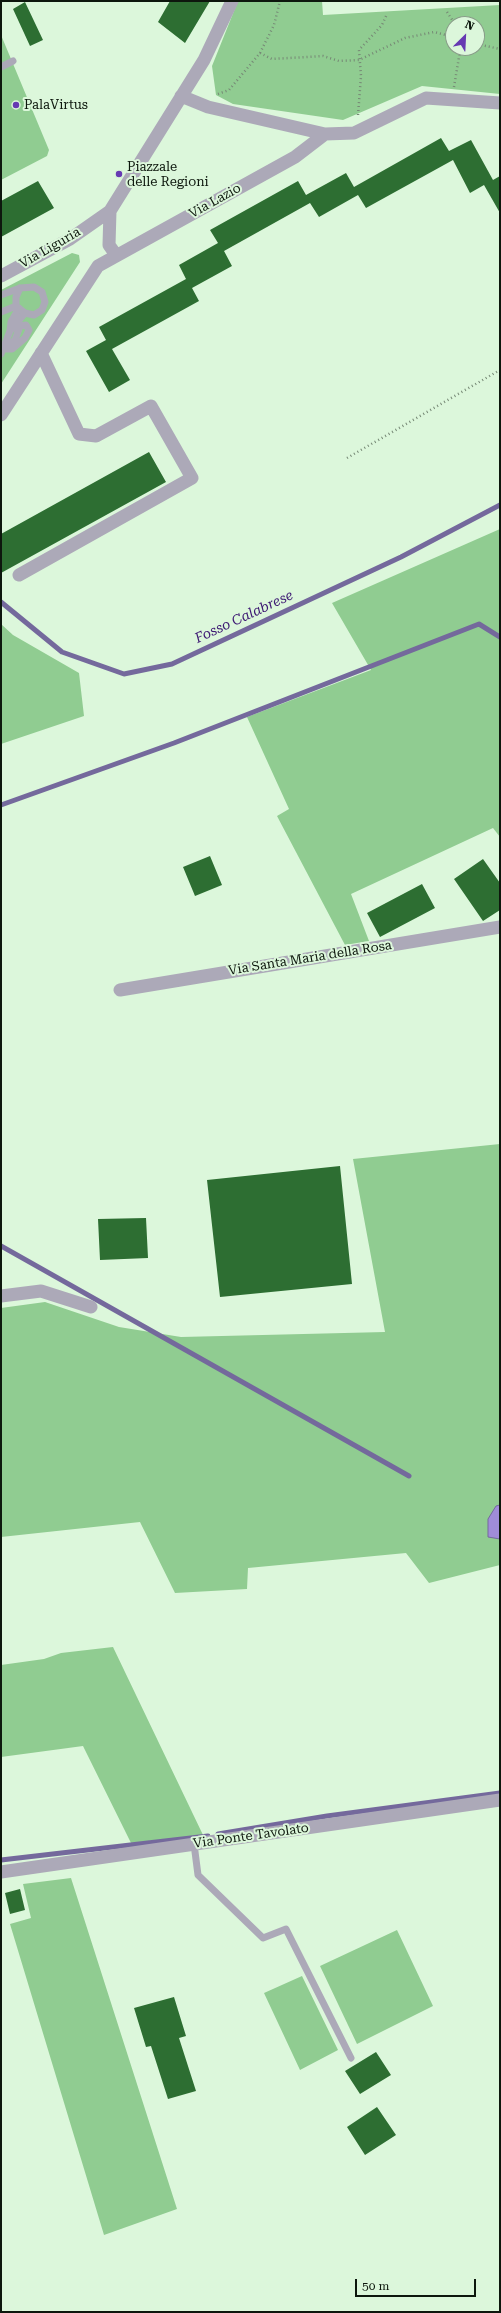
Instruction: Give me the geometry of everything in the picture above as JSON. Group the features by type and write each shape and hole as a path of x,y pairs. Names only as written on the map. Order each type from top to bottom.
{"street":[{"path":"113,250 110,211 204,60 232,1"},
{"path":"181,96 208,107 325,134 354,132 426,98 500,103"},
{"name":"Via Lazio","path":"1,415 98,266 113,250 295,157 325,134"},
{"name":"Via Liguria","path":"1,276 70,239 97,218 110,211"},
{"path":"19,575 192,478 151,406 96,436 79,434 41,353"},
{"name":"Via Santa Maria della Rosa","path":"120,990 500,927"},
{"path":"1,1296 42,1291 91,1307"},
{"name":"Via Ponte Tavolato","path":"1,1872 500,1800"}],"lane":[{"path":"1,67 13,61"},
{"path":"34,287 42,292 45,302 42,310 34,314 19,307 1,295 20,288 34,287"},
{"path":"3,348 6,335 19,307 20,288"},
{"path":"1,312 19,307"},
{"path":"194,1844 198,1875 263,1938 286,1929 352,2058"}],"path":[{"path":"216,95 229,90 260,53 274,25 280,1"},
{"path":"448,12 450,16"},
{"path":"362,129 358,115 361,76 359,50 382,24 387,14"},
{"path":"260,53 272,59 323,56 339,61 359,60 405,38 434,32 445,35"},
{"path":"485,46 500,49"},
{"path":"452,99 460,56"},
{"path":"346,458 500,370"}],"green space":[{"path":"238,1 322,1 323,15 500,5 500,94 422,86 343,120 233,104 216,95 212,66"},
{"name":"PalaVirtus","path":"1,35 49,150 47,156 1,180"},
{"path":"72,253 79,255 80,262 1,384 1,290"},
{"path":"500,529 500,837 493,828 351,894 369,941 345,945 277,816 289,809 247,717 371,670 332,603"},
{"path":"1,624 13,635 79,673 84,716 1,744"},
{"path":"500,1144 500,1565 429,1583 406,1553 248,1568 247,1589 175,1593 140,1522 1,1537 1,1308 45,1302 119,1327 181,1337 385,1332 353,1159"},
{"path":"113,1647 203,1835 131,1843 83,1746 1,1757 1,1665 44,1659 61,1653"},
{"path":"71,1878 177,2209 104,2235 10,1924 31,1918 23,1884"},
{"path":"397,1930 433,2006 357,2044 320,1966"},
{"path":"302,1976 338,2050 300,2070 264,1993"}],"shaded area":[{"path":"500,1505 500,1539 488,1537 488,1519 496,1506"}],"building":[{"path":"170,1 210,1 185,43 158,22"},
{"path":"25,2 43,40 30,46 13,9"},
{"path":"441,138 449,151 471,140 493,180 500,176 500,213 484,185 470,193 453,160 366,208 358,195 319,217 310,203 224,251 232,266 192,288 199,301 112,349 130,380 109,392 86,351 106,340 99,327 186,279 179,265 218,243 210,230 298,181 306,195 346,173 354,187"},
{"path":"38,181 54,208 1,237 1,201"},
{"path":"149,452 166,482 1,573 1,534"},
{"path":"210,856 222,885 195,896 183,867"},
{"path":"483,859 500,883 500,910 483,921 454,879"},
{"path":"422,884 435,908 380,937 367,913"},
{"path":"340,1166 352,1284 220,1297 207,1180"},
{"path":"146,1218 148,1258 100,1260 98,1219"},
{"path":"20,1889 25,1910 10,1914 5,1893"},
{"path":"174,1997 186,2036 179,2038 196,2091 168,2099 151,2046 146,2047 134,2008"},
{"path":"376,2052 391,2075 360,2094 345,2071"},
{"path":"377,2107 396,2135 365,2155 347,2127"}],"waterway":[{"name":"Fosso Calabrese","path":"1,602 62,652 124,674 172,664 401,557 500,505"},
{"path":"1,805 174,743 479,624 500,637"},
{"path":"1,1246 409,1476"},
{"path":"218,1834 327,1816 500,1793"},
{"path":"1,1860 208,1836"}],"place":[{"name":"PalaVirtus","path":"16,105"},
{"name":"Piazzale delle Regioni","path":"119,174"}]}
